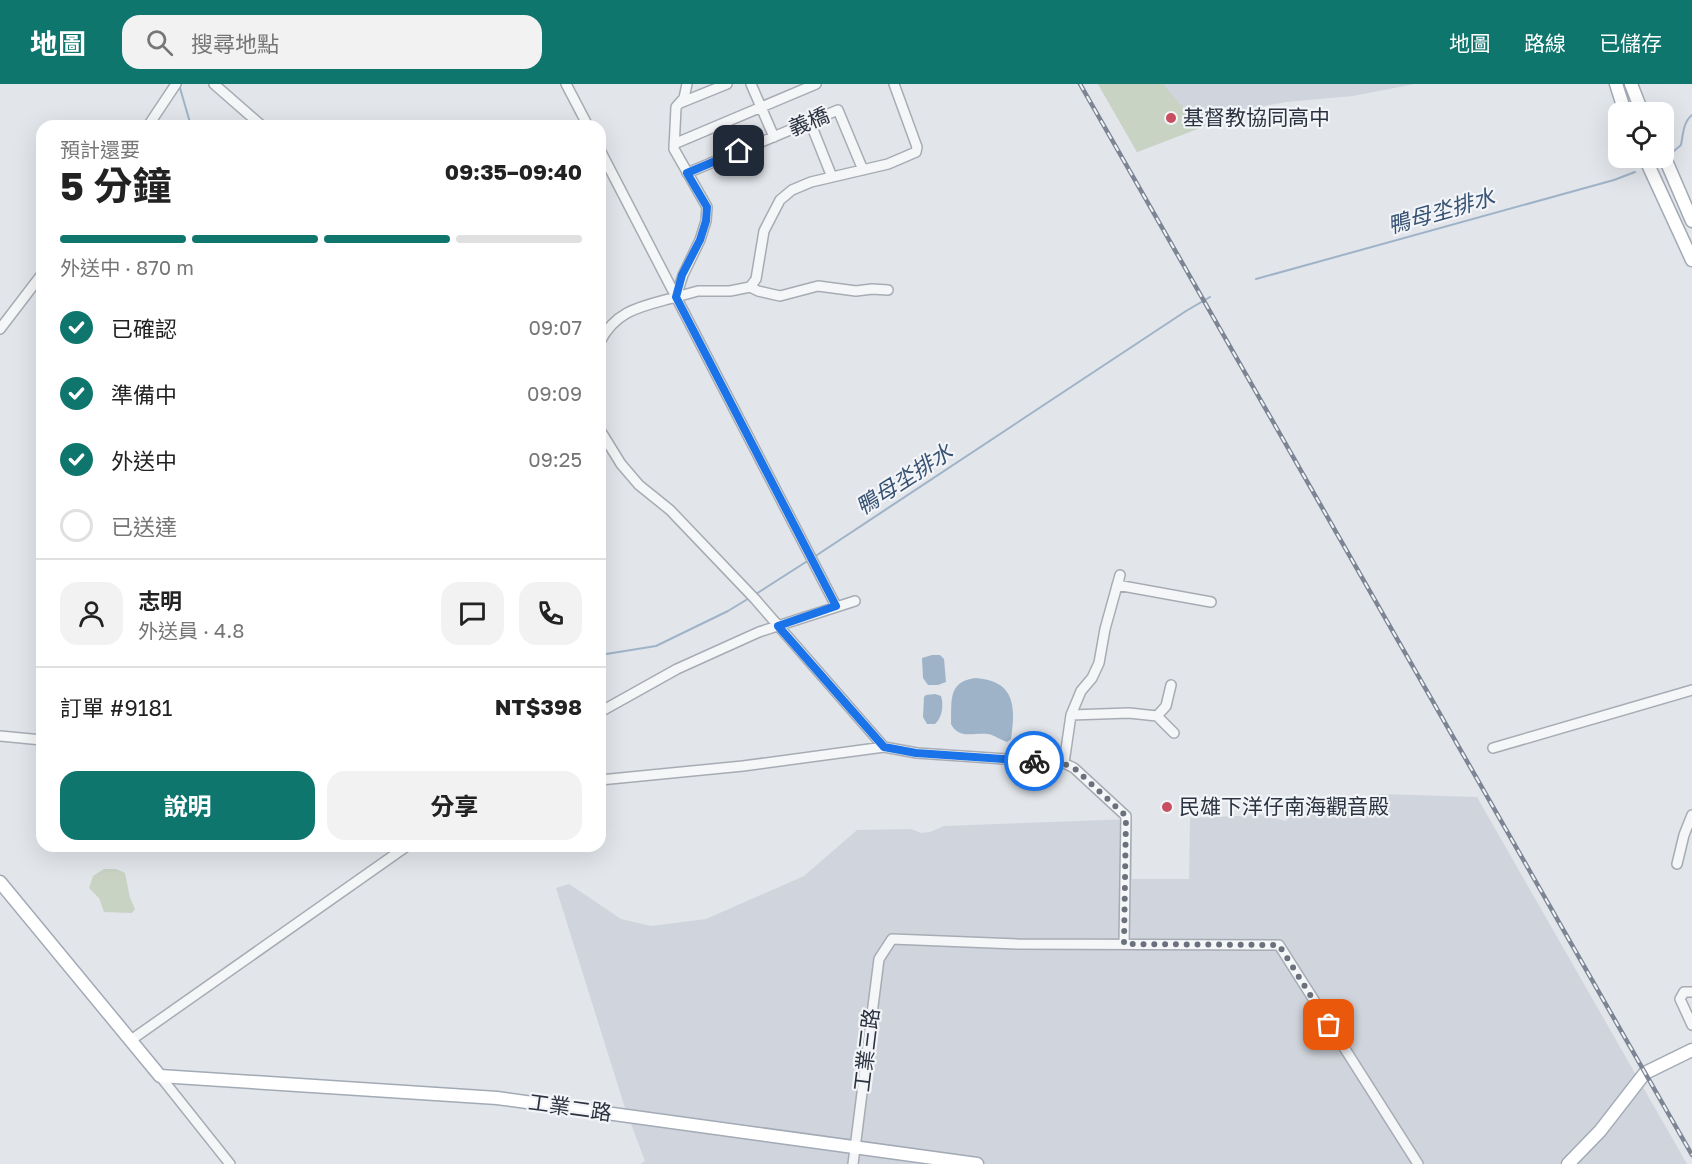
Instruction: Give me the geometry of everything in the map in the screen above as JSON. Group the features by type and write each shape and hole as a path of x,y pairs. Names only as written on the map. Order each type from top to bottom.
{"main road":[{"path":"1616,84 1622,102"},
{"path":"1631,84 1638,102"},
{"path":"1650,168 1692,260"},
{"path":"1669,168 1692,221"},
{"path":"0,882 160,1076"},
{"path":"1568,1164 1600,1131 1645,1073 1692,1050"},
{"name":"工業二路","path":"160,1076 497,1098 977,1164"}],"street":[{"path":"152,120 176,84"},
{"path":"214,84 255,120"},
{"path":"566,84 585,120"},
{"path":"676,297 682,275 700,240 706,221 707,207 674,150 676,107 684,98 687,84"},
{"path":"680,103 727,84"},
{"path":"751,84 774,137"},
{"name":"義橋","path":"674,144 816,84"},
{"path":"606,331 617,318 646,305 698,291 738,291 750,287 756,279 764,231 780,200 792,190 811,182 888,164 916,152 917,147 894,84"},
{"name":"義橋","path":"687,173 838,111 863,170"},
{"path":"810,122 832,177"},
{"path":"606,162 836,606"},
{"path":"0,329 36,282"},
{"path":"750,287 780,296 818,286 856,291 888,290"},
{"path":"606,439 621,464 639,485 670,510 755,599 884,747"},
{"path":"1064,764 1071,715 1081,691 1092,678 1099,663 1118,580 1211,602"},
{"path":"606,709 677,669 778,626 855,601"},
{"path":"1157,716 1166,706 1171,685"},
{"path":"1493,748 1692,690"},
{"path":"1071,715 1129,713 1157,716 1174,733"},
{"path":"0,736 36,739"},
{"path":"606,779 743,766 884,747 916,753 1064,764 1074,768 1126,816 1124,944 1279,945 1418,1164"},
{"path":"1677,864 1692,815"},
{"path":"131,1040 398,852"},
{"name":"工業三路","path":"853,1164 879,959 891,939 1017,944 1124,944"},
{"path":"1692,992 1684,992 1680,999 1692,1024"},
{"path":"160,1076 230,1164"}],"shaded area":[{"name":"基督教協同高中","path":"1098,84 1415,84 1353,96 1286,102 1248,109 1137,152"},
{"path":"1379,794 1477,797 1687,1164 640,1164 645,1161 625,1108 556,888 569,884 621,919 651,926 706,919 804,876 857,830 911,829 921,833 944,826 1132,819 1132,879 1189,879 1190,818 1260,815 1286,821 1293,812 1372,803"}],"green space":[{"path":"1098,84 1163,84 1200,128 1137,152"},
{"path":"104,869 116,869 125,873 130,898 135,909 132,913 104,912 99,898 89,888 93,876"}],"water":[{"path":"940,655 944,659 946,682 938,685 928,685 923,678 922,658"},
{"path":"975,678 998,684 1010,697 1013,727 1011,739 1007,742 988,734 963,734 954,729 951,724 955,689 966,680"},
{"path":"935,694 941,696 941,715 935,724 927,724 923,717 924,697"}],"waterway":[{"name":"鴨母坔排水","path":"180,88 189,120"},
{"name":"鴨母坔排水","path":"1674,151 1681,145 1685,125 1692,115"},
{"name":"鴨母坔排水","path":"1256,279 1614,180 1635,172"},
{"name":"鴨母坔排水","path":"814,557 1210,297"},
{"name":"鴨母坔排水","path":"756,594 809,560"},
{"name":"鴨母坔排水","path":"606,654 656,646 728,611 751,597"}],"railway":[{"path":"1080,84 1692,1155"}],"way so far":[{"path":"1034,761 1064,764 1074,768 1126,816 1124,944 1279,945 1329,1025"}],"place":[{"name":"基督教協同高中","path":"1171,118"},
{"name":"民雄下洋仔南海觀音殿","path":"1167,807"}],"route":[{"path":"739,151 687,173 707,207 706,221 700,240 682,275 676,297 836,606 778,626 884,747 916,753 1034,761"}]}
